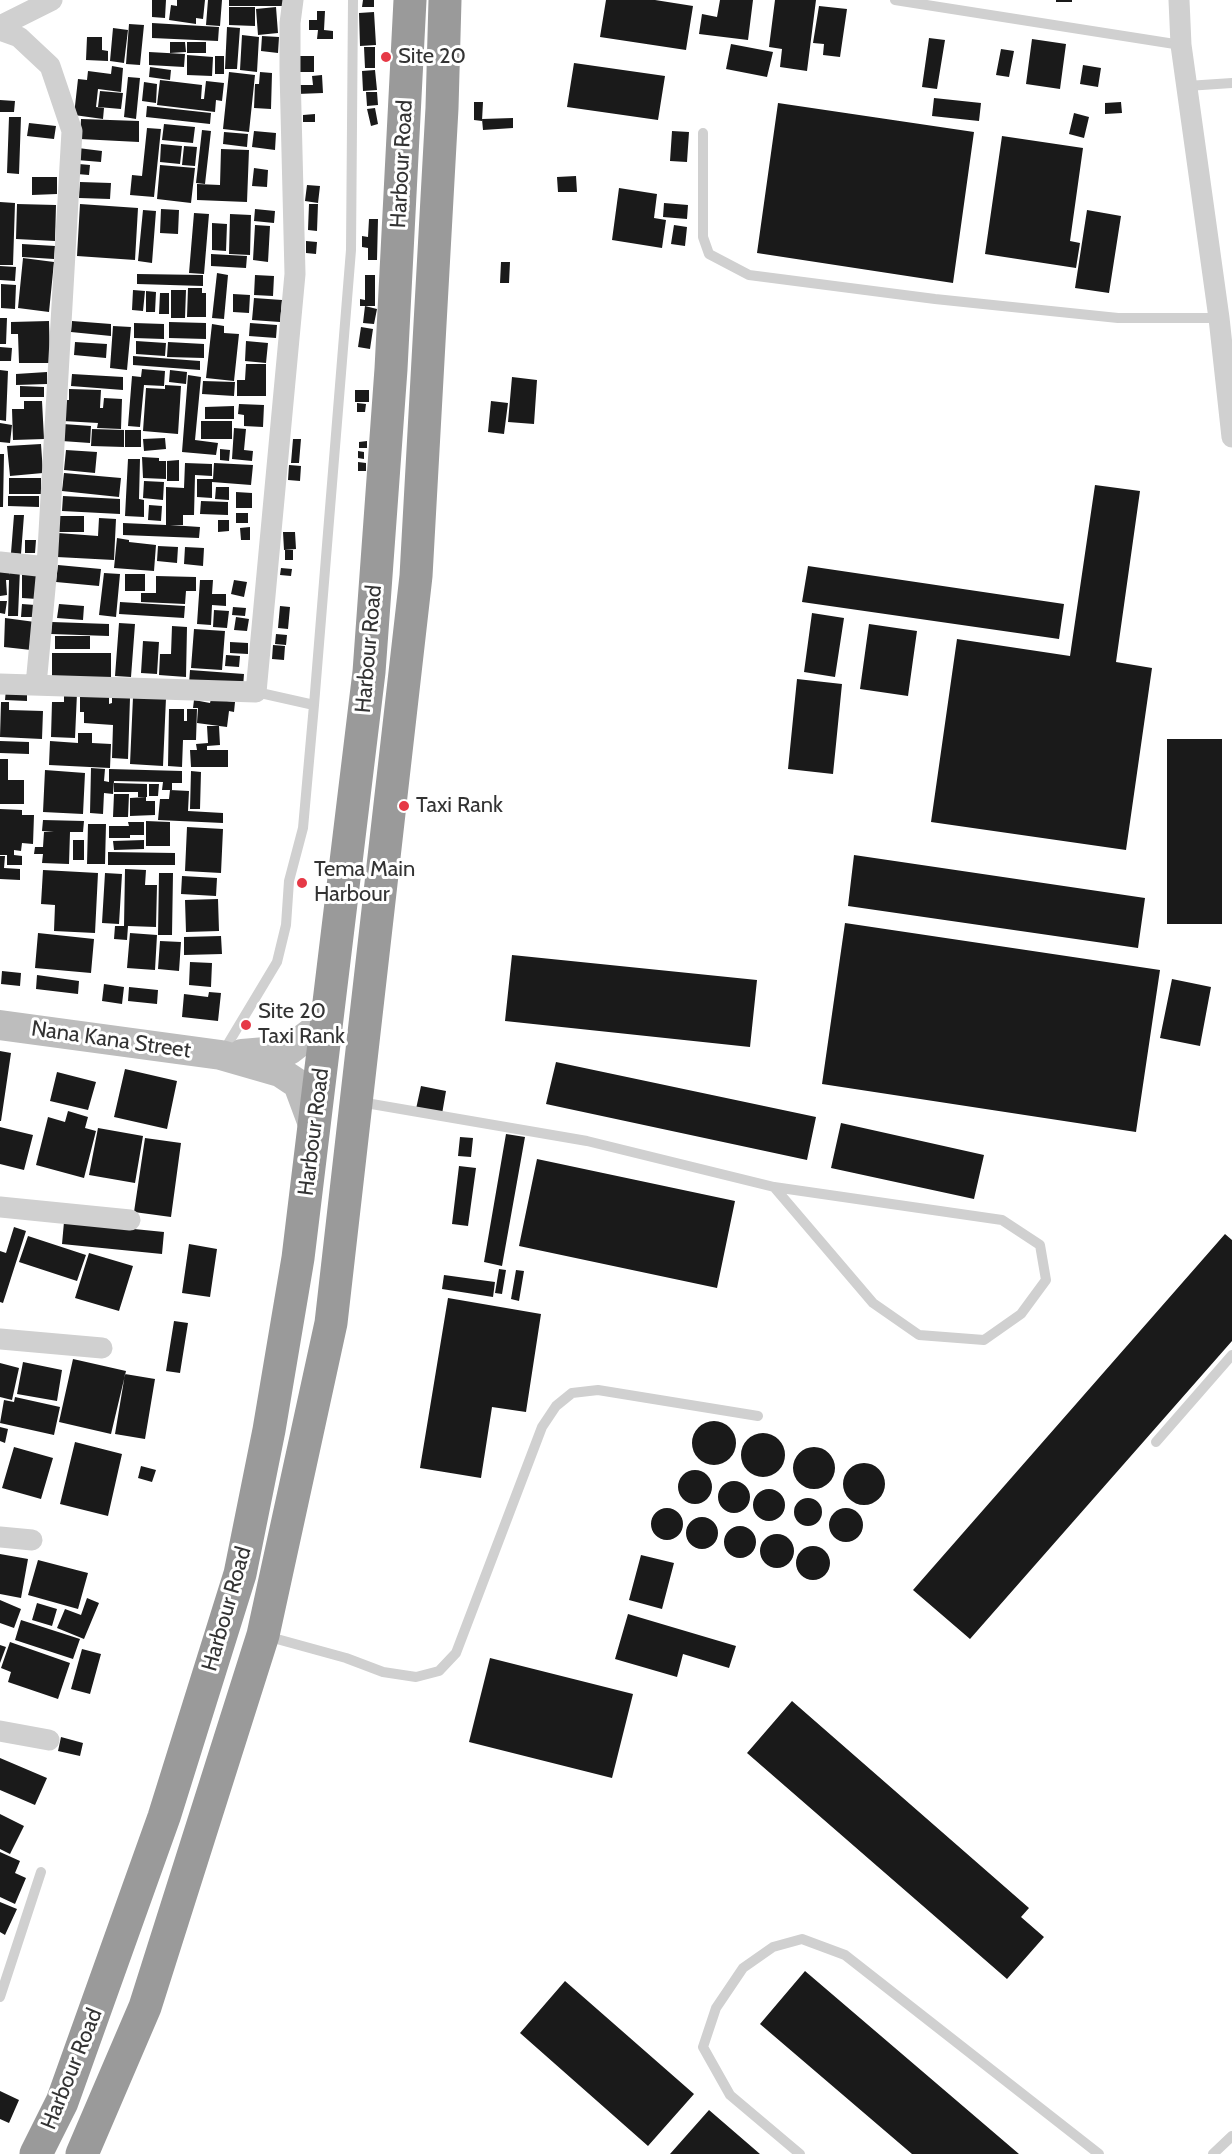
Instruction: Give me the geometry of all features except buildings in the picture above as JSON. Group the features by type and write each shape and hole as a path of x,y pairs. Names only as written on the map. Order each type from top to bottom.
{"highway":[{"name":"Harbour Road","path":"36,2154 62,2102 164,1817 240,1574 269,1430 298,1258 369,672 391,369 410,0"},
{"name":"Harbour Road","path":"82,2154 145,2007 262,1635 331,1323 416,576 442,108 445,0"}],"street":[{"path":"0,28 52,0"},
{"path":"0,684 256,692 295,274 290,59 290,23 293,0"},
{"path":"1179,0 1181,45 1224,330 1232,437"},
{"path":"0,28 19,37 50,66 72,131 47,567 36,685"},
{"path":"0,562 47,567"},
{"path":"221,1055 289,1050 328,1020"},
{"name":"Nana Kana Street","path":"0,1025 221,1055"},
{"path":"221,1055 280,1072 298,1084 314,1127"},
{"path":"0,1207 130,1220"},
{"path":"0,1339 102,1348"},
{"path":"0,1537 32,1540"},
{"path":"0,1731 49,1740"}],"lane":[{"path":"221,1055 277,962 286,925 289,881 303,828 351,250 353,0"},
{"path":"895,0 1181,45"},
{"path":"1187,87 1232,84"},
{"path":"703,133 703,237 709,254 749,275 935,299 1224,330"},
{"path":"256,692 314,705"},
{"path":"357,1101 587,1141 774,1187 1002,1220 1040,1245 1046,1280 1022,1314 984,1340 919,1335 873,1303 774,1187"},
{"path":"1156,1442 1232,1355"},
{"path":"262,1635 346,1658 383,1672 416,1677 439,1671 456,1653 542,1427 556,1406 572,1393 598,1390 758,1416"},
{"path":"0,1997 41,1872"},
{"path":"800,2154 730,2095 703,2047 716,2008 742,1968 773,1947 801,1939 845,1955 1099,2154"},
{"path":"1213,2154 1232,2136"}],"place":[{"name":"Site 20","path":"386,57"},
{"name":"Taxi Rank","path":"404,806"},
{"name":"Tema Main Harbour","path":"302,883"},
{"name":"Site 20 Taxi Rank","path":"246,1025"}]}
